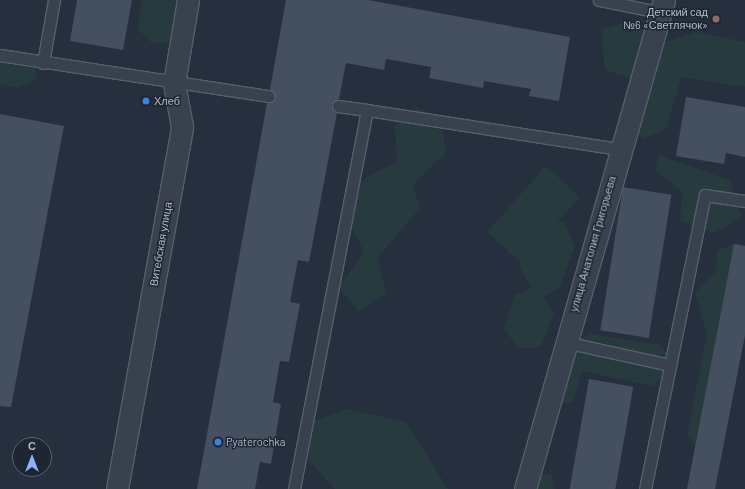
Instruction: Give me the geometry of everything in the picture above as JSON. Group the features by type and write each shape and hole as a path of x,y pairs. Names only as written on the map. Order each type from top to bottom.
{"street":[{"name":"Витебская улица","path":"117,489 182,127 174,83 188,0"},
{"name":"улица Анатолия Григорьева","path":"525,489 565,342 661,6"}],"lane":[{"path":"43,63 54,0"},
{"path":"599,0 661,6"},
{"path":"0,55 43,63 268,96"},
{"path":"338,106 620,149"},
{"path":"294,489 367,110"},
{"path":"645,489 705,195 745,201"},
{"path":"565,342 670,365"}],"green space":[{"path":"142,0 183,0 173,43 152,43 138,29"},
{"path":"630,20 662,43 697,32 745,42 745,87 681,77 667,128 644,139 623,120 642,82 605,70 601,30"},
{"path":"0,49 32,55 37,79 17,88 0,84"},
{"path":"416,107 441,119 446,153 413,185 420,208 378,257 386,293 358,311 339,287 364,252 351,226 362,180 397,161 395,125"},
{"path":"658,155 730,180 742,218 713,233 680,221 682,192 656,170"},
{"path":"546,166 580,197 557,222 563,221 575,246 559,288 543,297 554,313 541,347 519,349 504,329 515,295 532,288 519,266 521,263 487,232"},
{"path":"737,243 745,259 704,454 687,435 707,334 695,293 715,272 718,250"},
{"path":"591,334 660,345 677,364 652,386 582,371 573,402 554,404 558,348"},
{"path":"346,409 406,422 448,489 335,489 308,460 313,421"},
{"path":"534,474 551,474 554,489 531,489"}],"building":[{"path":"77,0 132,0 123,50 70,41"},
{"path":"286,0 368,0 570,37 559,101 529,96 531,89 484,81 483,88 429,78 431,67 386,59 384,70 346,63 339,99 331,105 337,113 309,262 298,260 290,302 300,304 289,362 280,361 273,402 281,404 271,464 260,462 255,489 197,489 267,103 276,97 270,89"},
{"path":"686,97 745,107 745,157 726,153 724,164 676,156"},
{"path":"0,114 64,126 11,407 0,406"},
{"path":"623,187 671,195 649,338 600,330"},
{"path":"734,244 745,246 745,335 715,489 687,489"},
{"path":"589,379 633,387 615,489 570,489"}],"place":[{"name":"Детский сад №6 «Светлячок»","path":"716,19"},
{"name":"Хлеб","path":"146,101"},
{"name":"Pyaterochka","path":"218,442"}]}
